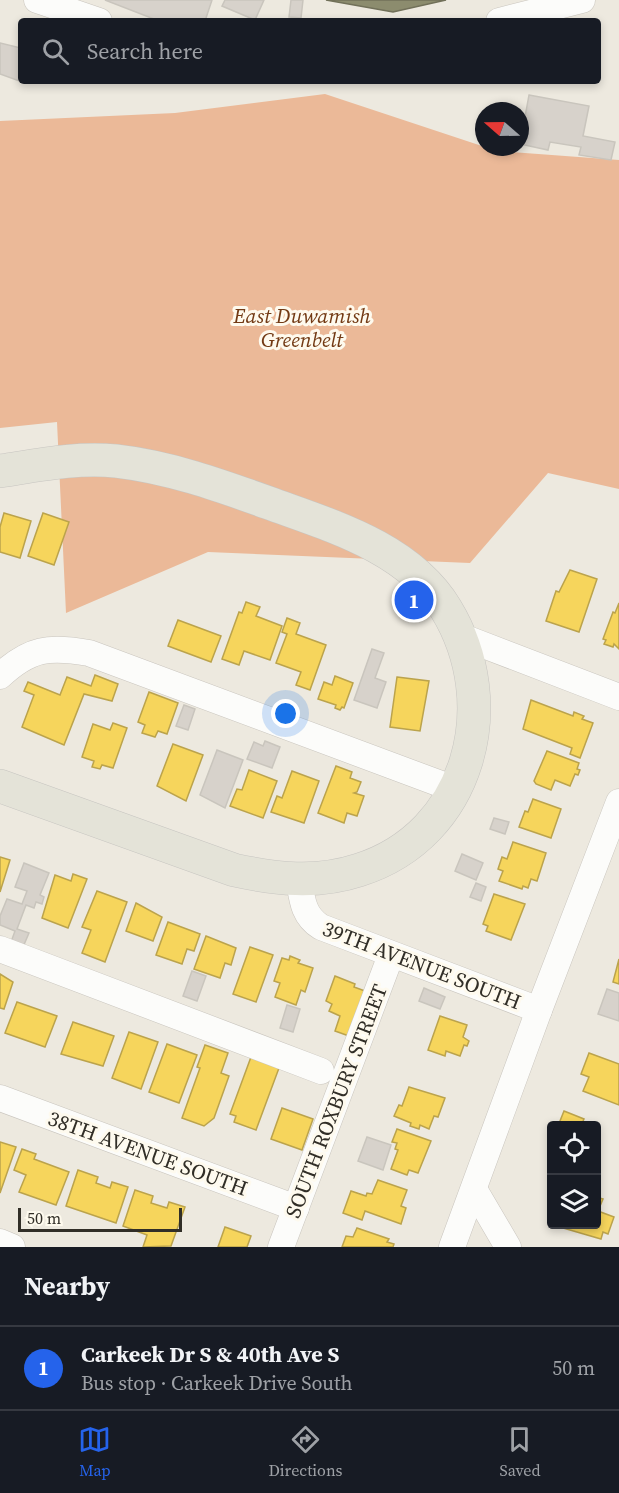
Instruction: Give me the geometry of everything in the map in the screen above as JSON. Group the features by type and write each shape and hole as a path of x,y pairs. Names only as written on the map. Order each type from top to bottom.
{"main road":[{"path":"0,471 86,460 115,461 200,478 310,517 383,550 427,586 446,608 460,636 469,665 474,726 469,759 457,790 417,837 389,858 358,871 299,880 234,870 0,786"}],"street":[{"path":"37,0 90,18"},
{"path":"511,18 582,0"},
{"path":"460,636 619,697"},
{"path":"8,669 49,648 89,653 457,790"},
{"path":"452,1247 538,1010 619,802"},
{"name":"39TH AVENUE SOUTH","path":"299,880 303,907 314,922 392,955 538,1010"},
{"path":"0,949 321,1071"},
{"name":"SOUTH ROXBURY STREET","path":"281,1247 392,955"},
{"name":"38TH AVENUE SOUTH","path":"0,1098 296,1208"},
{"path":"474,1189 508,1247"},
{"path":"0,1242 12,1247"}],"green space":[{"name":"East Duwamish Greenbelt","path":"325,94 475,144 475,156 529,156 529,153 619,160 619,489 548,473 470,563 208,552 66,613 57,422 0,428 0,121 175,113"}],"building: Homes":[{"path":"4,513 31,521 20,558 0,552 0,527"},
{"path":"43,513 69,522 54,565 28,556"},
{"path":"570,570 597,579 579,632 546,621 556,591 559,592"},
{"path":"246,602 260,607 256,616 282,626 270,660 244,651 239,665 222,659 239,612 242,613"},
{"path":"619,603 619,649 614,644 613,647 604,644 606,640 603,639 613,612 615,613"},
{"path":"287,618 300,623 296,634 326,645 310,690 296,685 301,672 276,663 287,634 282,632"},
{"path":"178,620 221,636 211,662 168,646"},
{"path":"95,675 118,684 112,701 84,694 64,745 22,727 34,695 24,691 28,682 60,695 67,677 91,686"},
{"path":"335,676 353,683 344,708 340,710 335,708 336,705 318,699 324,682 332,685"},
{"path":"397,677 429,681 420,731 390,727"},
{"path":"149,692 178,703 167,734 158,731 155,737 142,733 145,725 138,722"},
{"path":"531,700 573,716 574,712 584,716 582,719 593,723 580,758 570,754 572,748 523,729"},
{"path":"113,723 127,728 113,768 102,765 100,769 92,767 94,761 82,757 93,724 110,730"},
{"path":"173,744 203,755 186,801 157,786"},
{"path":"547,751 579,763 577,769 580,770 578,775 575,774 570,786 555,780 551,790 534,781"},
{"path":"336,766 352,772 350,778 361,782 357,792 354,793 364,796 357,816 347,813 344,823 318,813"},
{"path":"249,770 277,781 263,818 230,806 237,789 242,790"},
{"path":"292,771 319,781 304,823 271,812 277,796 282,798"},
{"path":"533,799 561,809 551,838 519,827"},
{"path":"513,842 546,853 537,881 531,879 528,888 523,886 522,889 499,881 503,871 498,869 502,857 507,859"},
{"path":"0,857 10,860 0,892"},
{"path":"73,874 87,879 68,928 42,918 55,875 71,881"},
{"path":"97,891 127,902 105,962 82,953 91,930 82,927"},
{"path":"494,894 525,904 511,940 486,931 488,926 483,924"},
{"path":"136,903 162,917 153,941 126,931"},
{"path":"168,922 200,934 194,951 187,949 182,964 156,955"},
{"path":"206,936 236,948 231,965 225,963 220,978 194,969"},
{"path":"250,947 273,955 256,1002 233,994"},
{"path":"290,956 300,960 298,963 313,968 305,992 301,990 296,1005 275,997 280,983 274,981 282,958 289,960"},
{"path":"619,959 619,984 613,982"},
{"path":"0,974 13,982 4,1009 0,1008"},
{"path":"335,976 365,991 349,1036 335,1031 340,1016 329,1011 332,1004 326,1001"},
{"path":"17,1002 57,1016 45,1047 5,1033"},
{"path":"440,1016 467,1025 463,1037 469,1041 467,1046 464,1045 460,1056 446,1051 445,1056 428,1050"},
{"path":"73,1022 114,1036 103,1066 61,1054"},
{"path":"129,1032 158,1042 141,1089 112,1078"},
{"path":"167,1044 197,1055 179,1103 149,1092"},
{"path":"205,1045 228,1053 221,1073 229,1076 214,1118 204,1126 182,1118 200,1068 197,1067"},
{"path":"589,1053 619,1064 619,1105 583,1091 589,1077 581,1074"},
{"path":"251,1057 279,1068 256,1130 234,1122 236,1116 230,1114"},
{"path":"409,1087 445,1098 438,1117 434,1116 429,1129 420,1125 419,1129 410,1126 411,1123 394,1116 399,1105 402,1106"},
{"path":"282,1108 313,1119 302,1150 271,1139"},
{"path":"564,1111 584,1119 583,1121 560,1121"},
{"path":"397,1129 431,1141 418,1173 409,1170 407,1175 391,1169 398,1150 395,1149 397,1143 392,1142"},
{"path":"0,1142 16,1147 0,1193"},
{"path":"22,1149 36,1154 34,1159 69,1172 56,1205 19,1192 26,1175 14,1170"},
{"path":"78,1170 98,1177 96,1183 110,1188 112,1182 128,1187 116,1223 66,1206"},
{"path":"378,1180 407,1190 401,1206 406,1208 401,1224 365,1211 362,1220 343,1213 351,1191 366,1196 367,1193 372,1194"},
{"path":"135,1190 153,1196 151,1203 167,1208 169,1202 185,1207 171,1246 143,1247 147,1235 123,1226"},
{"path":"601,1212 614,1217 608,1234 603,1232 601,1239 566,1229 601,1229"},
{"path":"225,1227 251,1236 247,1247 218,1247"},
{"path":"357,1228 389,1239 387,1242 394,1244 393,1247 342,1247 346,1236 353,1237"}],"building: Industry":[{"path":"326,0 446,0 393,12"}],"building: Other":[{"path":"105,0 212,0 206,18 151,18"},
{"path":"225,0 264,0 256,18 250,18 222,6"},
{"path":"291,0 303,0 301,18 289,17"},
{"path":"0,43 18,47 18,81 0,74"},
{"path":"529,95 589,106 583,136 615,142 611,160 579,155 581,147 550,142 548,150 529,146"},
{"path":"372,649 384,653 375,678 386,682 377,708 354,700"},
{"path":"184,705 195,709 188,730 176,726"},
{"path":"265,741 280,747 272,768 247,759 254,742 263,746"},
{"path":"217,750 243,760 225,808 200,795"},
{"path":"494,818 509,822 505,834 490,829"},
{"path":"462,854 483,863 476,880 455,871"},
{"path":"24,863 49,873 40,895 44,897 42,904 36,902 34,908 26,905 17,929 29,933 23,947 11,942 15,931 0,925 0,916 7,899 22,904 27,891 15,887"},
{"path":"476,883 486,887 481,901 470,897"},
{"path":"192,971 206,976 197,1001 183,996"},
{"path":"424,988 445,997 440,1009 419,1001"},
{"path":"607,989 619,993 619,1021 598,1014"},
{"path":"287,1005 300,1009 293,1032 280,1028"},
{"path":"367,1137 391,1145 383,1170 358,1161"}],"place":[{"name":"Carkeek Dr S & 40th Ave S","path":"414,600"}]}
